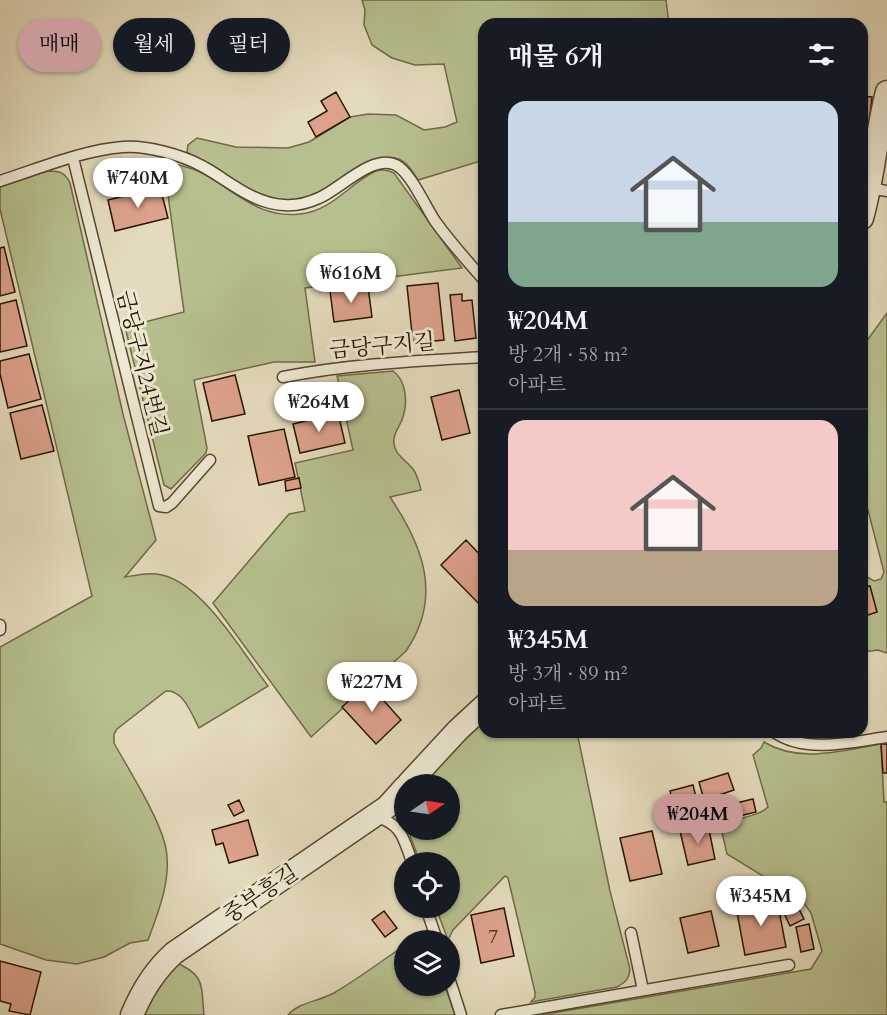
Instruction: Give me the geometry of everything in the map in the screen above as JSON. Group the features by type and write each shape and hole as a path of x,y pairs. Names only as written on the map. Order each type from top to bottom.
{"street":[{"path":"868,208 879,189 879,125 887,92"},
{"name":"중부흥길","path":"417,774 478,712"},
{"name":"중부흥길","path":"132,1015 139,998 155,973 174,952 387,807 394,799"}],"lane":[{"path":"0,181 73,158 124,147 159,150 201,165 259,199 281,205 301,204 321,198 372,166 385,162 397,165 408,177 433,219 459,254 478,274"},
{"name":"금당구지24번길","path":"73,158 159,506 166,507 172,503 210,460"},
{"name":"금당구지길","path":"283,377 321,369 478,357"},
{"path":"0,625 0,630"},
{"path":"787,738 796,742 815,744 887,737"},
{"path":"374,816 390,821 403,836 409,852"},
{"path":"631,933 643,990"},
{"path":"501,1015 789,965"},
{"path":"455,996 461,1015"}],"green space":[{"path":"362,0 666,0 668,18 478,18 478,162 418,180 404,162 393,158 381,159 353,171 312,196 292,201 266,196 241,185 215,167 187,152 188,145 197,138 236,147 288,148 309,142 350,117 368,114 396,115 424,130 445,127 457,122 444,64 415,65 392,58 372,45 364,25 365,10"},
{"path":"160,160 195,170 258,207 285,214 300,214 322,208 366,176 378,170 390,171 394,173 462,268 305,288 315,362 274,362 194,380 206,453 171,489 164,485 125,327 184,312 165,173"},
{"path":"48,171 61,173 70,183 123,414 156,540 125,577 162,575 177,581 192,592 221,622 268,686 199,728 182,698 172,691 166,691 117,729 114,734 114,743 150,807 165,844 166,880 148,940 130,943 104,957 77,964 46,960 0,944 0,647 92,596 0,209 0,185"},
{"path":"887,313 887,653 878,650 868,651 868,578 874,581 881,579 884,572 868,510 868,339"},
{"path":"393,371 401,380 405,398 405,411 394,444 397,452 415,472 421,490 390,497 412,534 419,553 426,591 424,611 417,631 406,651 311,737 213,603 289,514 305,511 295,463 353,450 337,376"},
{"path":"478,723 478,738 578,738 610,891 630,969 623,983 617,987 531,1002 535,997 535,992 508,878 505,876 453,930 444,930 440,918 460,918 460,852 416,852 412,840 460,840 460,774 432,774"},
{"path":"764,742 778,749 807,754 836,752 881,744 884,802 887,802 887,1015 541,1015 811,969 822,951 811,913 802,900 727,854 721,828 732,821 757,814 768,807 753,755"},
{"path":"394,952 394,996 448,996 455,1015 288,1015 304,1004 334,993"},
{"path":"172,961 196,975 201,987 204,1015 140,1015"}],"building":[{"path":"336,92 350,117 316,137 308,122 327,111 321,101"},
{"path":"868,97 872,97 868,134"},
{"path":"160,187 168,218 115,231 108,200"},
{"path":"4,247 15,292 0,296 0,248"},
{"path":"438,283 444,340 413,343 407,286"},
{"path":"368,287 372,317 334,322 330,291"},
{"path":"462,294 462,301 472,300 476,338 455,341 450,295"},
{"path":"16,300 27,346 0,352 0,304"},
{"path":"29,354 41,399 8,408 0,374 0,361"},
{"path":"235,375 245,414 212,421 203,383"},
{"path":"459,390 470,433 442,440 431,397"},
{"path":"42,405 54,451 21,459 10,413"},
{"path":"338,413 345,443 300,453 293,424"},
{"path":"284,429 295,477 259,485 248,436"},
{"path":"299,478 301,488 286,491 285,481"},
{"path":"466,540 478,553 478,603 441,565"},
{"path":"868,586 870,586 877,612 868,615"},
{"path":"368,683 401,720 376,744 342,707"},
{"path":"881,744 887,744 887,773 883,773"},
{"path":"728,773 734,790 704,800 699,782"},
{"path":"693,785 700,814 677,819 670,791"},
{"path":"753,799 756,812 735,817 732,804"},
{"path":"239,800 244,811 234,816 228,805"},
{"path":"248,820 258,855 229,863 223,843 216,845 212,830"},
{"path":"708,825 715,859 688,865 680,831"},
{"path":"652,831 662,874 630,881 620,838"},
{"path":"777,900 786,947 745,955 736,907"},
{"path":"797,905 804,919 790,926 783,911"},
{"path":"504,908 514,956 481,963 471,915"},
{"path":"384,911 397,928 385,937 372,920"},
{"path":"711,911 719,946 688,953 680,918"},
{"path":"809,924 814,949 801,952 796,927"},
{"path":"0,961 41,972 30,1015 9,1011 11,1004 0,1001"}]}
